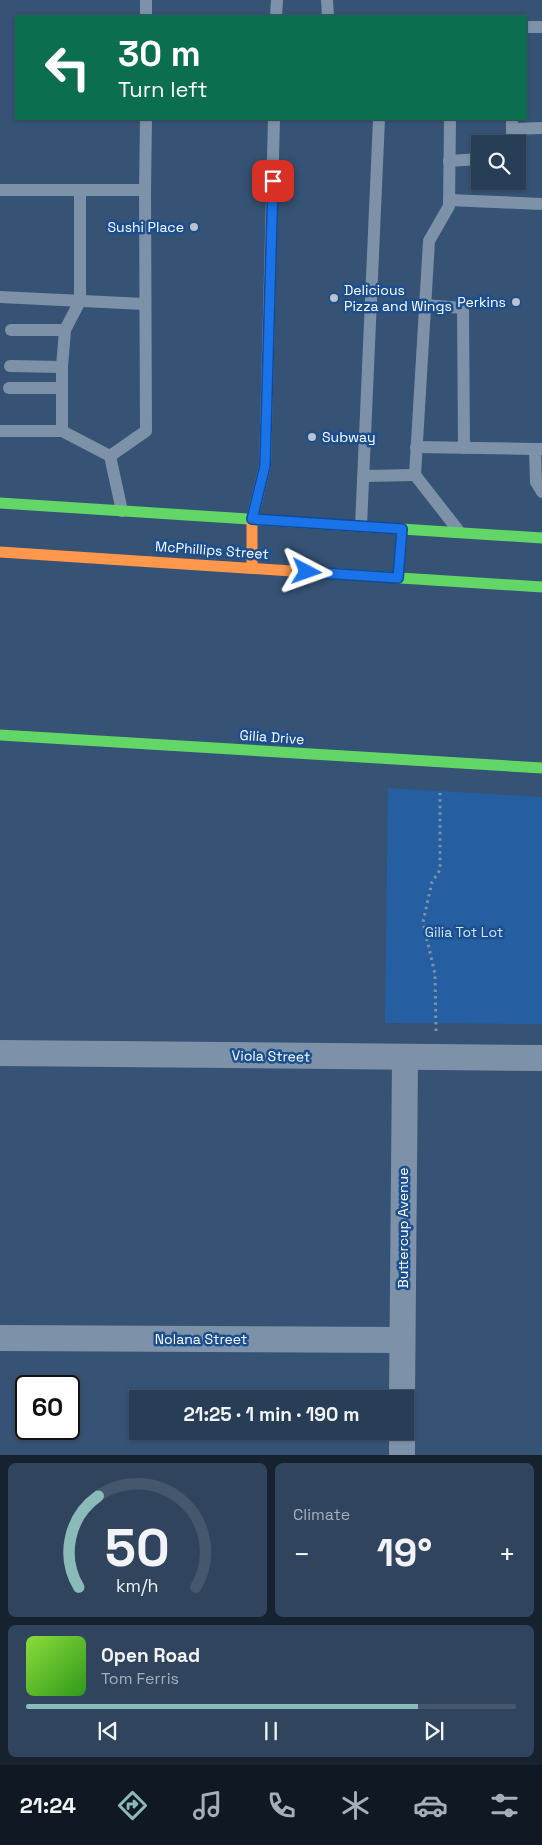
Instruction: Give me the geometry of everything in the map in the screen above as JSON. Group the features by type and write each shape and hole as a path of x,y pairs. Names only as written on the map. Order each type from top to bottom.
{"main road":[{"path":"0,503 542,538"},
{"path":"252,519 252,568"},
{"path":"398,578 402,529"},
{"name":"McPhillips Street","path":"0,552 542,587"},
{"name":"Gilia Drive","path":"0,735 542,768"}],"street":[{"name":"Viola Street","path":"0,1053 542,1058"},
{"name":"Buttercup Avenue","path":"402,1390 405,1058"},
{"name":"Nolana Street","path":"0,1338 402,1340"},
{"path":"402,1440 402,1455"}],"lane":[{"path":"146,0 146,15"},
{"path":"276,15 277,0"},
{"path":"327,0 328,15"},
{"path":"527,27 542,27"},
{"path":"110,456 146,431 144,304 146,120"},
{"path":"252,519 265,466 274,120"},
{"path":"361,526 379,120"},
{"path":"450,120 449,206 429,241 415,475 460,533"},
{"path":"512,124 542,128"},
{"path":"449,161 471,160"},
{"path":"0,190 146,190"},
{"path":"62,431 62,367 65,330 80,300 80,190"},
{"path":"449,200 542,204"},
{"path":"0,297 144,304"},
{"path":"425,305 463,308 464,448"},
{"path":"11,330 65,330"},
{"path":"10,366 62,367"},
{"path":"9,388 62,388"},
{"path":"0,432 62,431 110,456"},
{"path":"416,447 539,449 536,482 542,492"},
{"path":"110,456 122,511"},
{"path":"364,476 415,475"}],"path":[{"path":"436,1031 435,974 423,922 432,882 440,870 440,794"}],"green space":[{"name":"Gilia Tot Lot","path":"388,788 542,797 542,1024 385,1023"}],"traffic: fast":[{"path":"0,503 542,538"},
{"path":"398,578 402,529"},
{"path":"307,572 542,587"},
{"path":"0,735 542,768"}],"traffic: slow":[{"path":"252,519 252,568"},
{"path":"0,552 307,572"}],"place":[{"name":"Sushi Place","path":"194,227"},
{"name":"Delicious Pizza and Wings","path":"334,298"},
{"name":"Perkins","path":"516,302"},
{"name":"Subway","path":"312,437"}],"route":[{"path":"273,181 265,466 252,519 402,529 398,578 307,572"}]}
